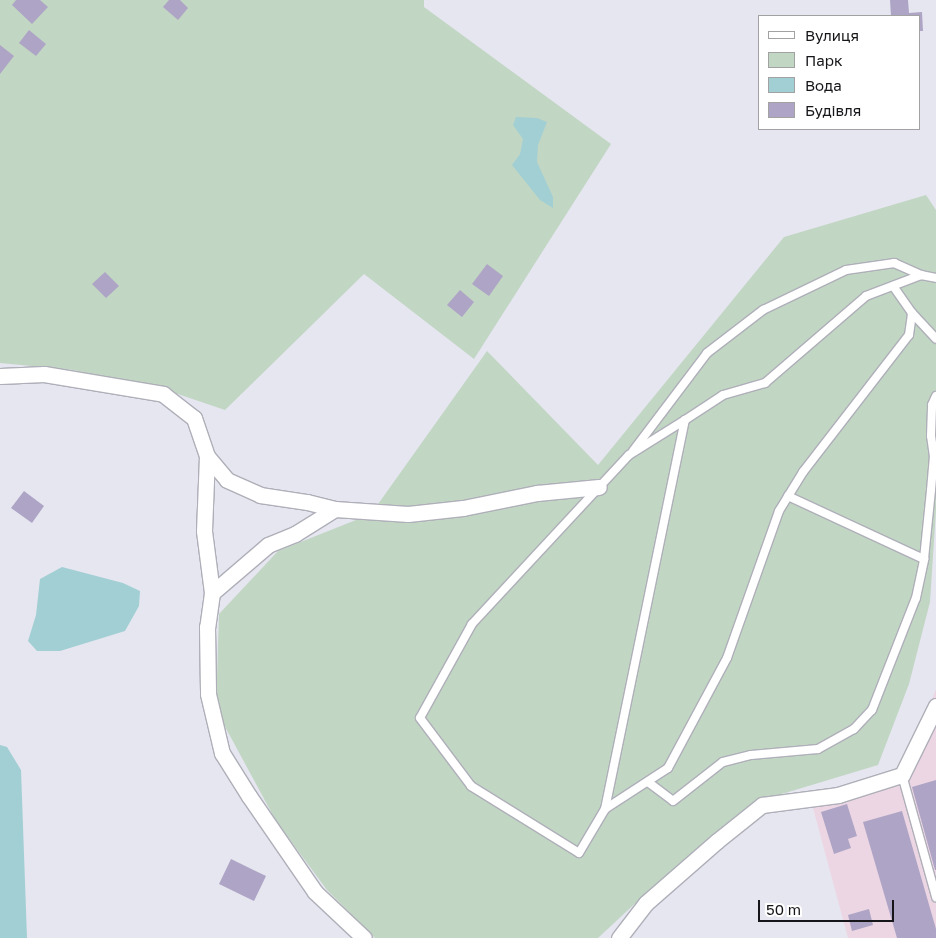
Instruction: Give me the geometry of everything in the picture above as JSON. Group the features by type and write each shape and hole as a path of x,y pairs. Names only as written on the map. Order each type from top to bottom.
{"street":[{"path":"0,376 44,374 162,394 194,418 207,456 227,480 260,495 307,502 335,509 408,514 463,508 537,493 599,487"},
{"path":"207,456 204,531 212,593 207,627 208,694 222,753 315,892 364,938"},
{"path":"212,593 268,545 295,534 335,509"},
{"path":"619,938 646,903 717,840 762,806 838,795 902,775 936,706"}],"lane":[{"path":"684,420 605,809 579,853 471,786 420,718 472,624 629,455 706,353 763,310 846,270 894,263 921,275 936,278"},
{"path":"629,455 722,395 765,384 866,296 921,275"},
{"path":"893,286 912,314 936,339"},
{"path":"605,809 668,768 727,658 779,511 802,472 909,335 912,314"},
{"path":"648,782 673,801 722,762 751,755 818,749 854,729 872,710 916,598 924,559 934,457 931,436 932,404 936,396"},
{"path":"788,496 924,559"},
{"path":"902,775 936,897"}],"shaded area":[{"path":"936,689 936,938 848,938 813,808 899,783"}],"green space":[{"path":"0,0 424,0 424,7 611,144 474,359 364,274 225,410 163,389 73,370 0,363"},
{"path":"926,195 936,210 936,510 930,602 909,684 878,765 759,801 656,884 598,938 375,938 327,890 276,821 216,710 219,614 278,551 371,514 487,351 598,465 784,237"}],"water":[{"path":"516,117 537,118 547,122 538,145 537,162 553,197 553,208 540,200 512,165 520,154 523,139 513,125"},
{"path":"62,567 123,583 140,591 139,606 125,631 60,651 37,651 28,641 36,615 40,579"},
{"path":"0,745 7,747 21,770 27,938 0,938"}],"building":[{"path":"16,0 40,0 48,7 32,24 12,5"},
{"path":"169,0 180,0 188,8 178,20 163,7"},
{"path":"890,0 908,0 909,13 922,12 923,31 921,31 921,15 891,15"},
{"path":"29,30 46,44 36,56 19,43"},
{"path":"0,45 14,56 0,74"},
{"path":"487,264 503,276 489,296 472,284"},
{"path":"105,272 119,286 106,298 92,284"},
{"path":"460,290 474,302 462,317 447,305"},
{"path":"24,491 44,506 32,523 11,508"},
{"path":"936,780 936,870 935,870 912,787"},
{"path":"847,804 857,836 848,839 851,848 834,854 821,812"},
{"path":"902,811 936,929 936,938 897,938 863,822"},
{"path":"231,859 266,876 254,901 219,884"},
{"path":"869,909 873,925 852,931 848,915"}]}
